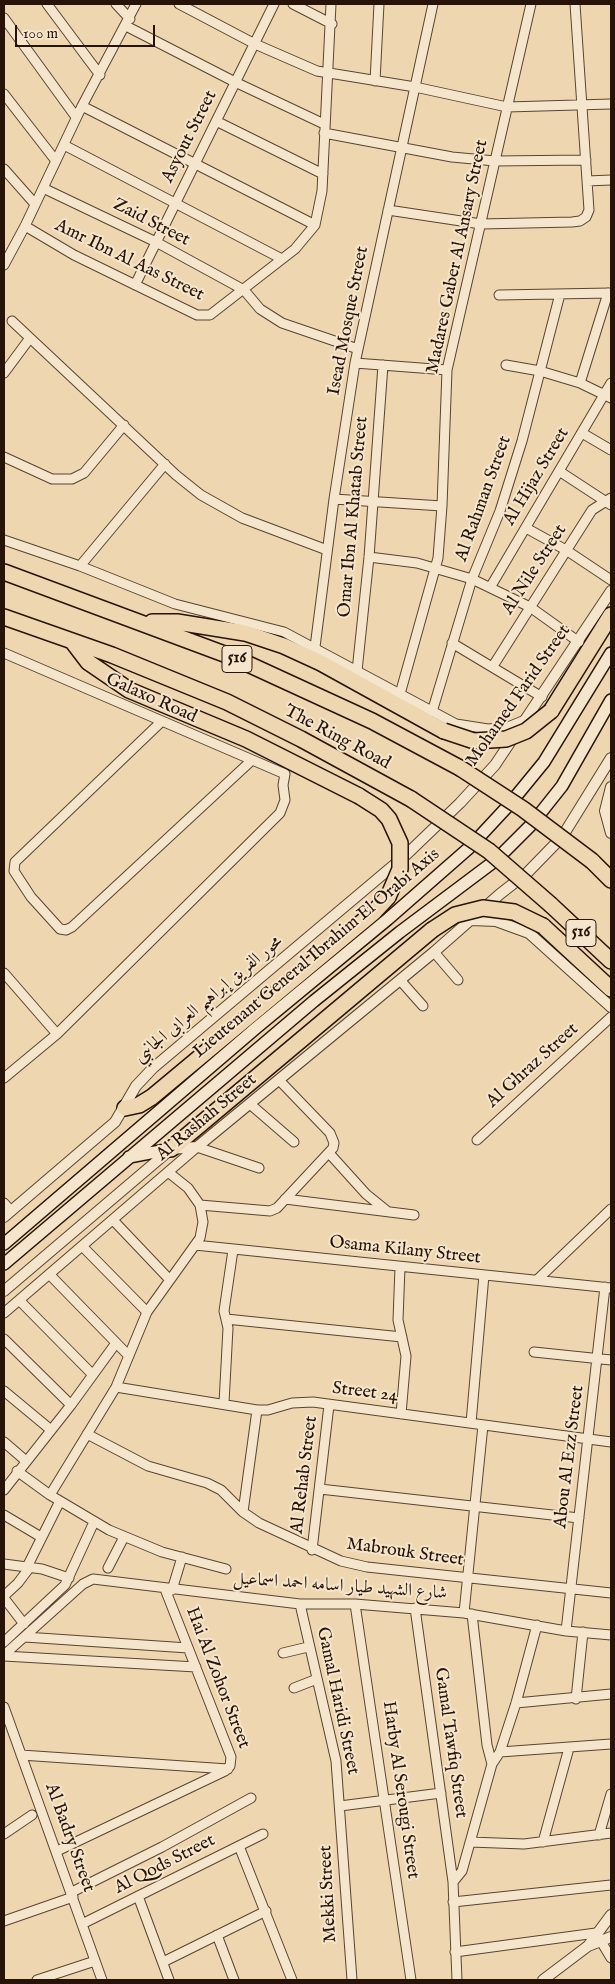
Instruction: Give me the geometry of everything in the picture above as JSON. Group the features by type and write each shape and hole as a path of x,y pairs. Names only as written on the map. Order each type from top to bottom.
{"highway":[{"name":"The Ring Road","path":"4,572 235,658 379,725 460,768 523,809 592,861 611,880"},
{"path":"142,622 177,622 206,626 245,633 264,639 321,663 444,731 474,741 501,740 526,732 551,711 611,615"},
{"name":"The Ring Road","path":"4,616 150,670 227,702 301,739 411,799 489,851 611,961"},
{"path":"72,641 88,662 129,690 246,739 359,796 380,810 389,819 400,843 400,869 388,897 374,913 152,1097 139,1105 125,1108"},
{"path":"171,1149 432,930 455,915 483,908 514,912 543,926 611,989"}],"main road":[{"name":"Lieutenant General Ibrahim El Orabi Axis","path":"4,1244 256,1028 388,919 469,848 508,806 544,762 611,653"},
{"name":"Lieutenant General Ibrahim El Orabi Axis","path":"4,1264 127,1158 392,937 477,876 502,854 531,825 562,786 611,700"},
{"path":"127,1158 171,1149"}],"street":[{"path":"47,4 100,75"},
{"path":"116,4 128,23 324,128 402,148 452,157 495,161 586,160"},
{"path":"4,265 25,226 82,106 128,23 136,4"},
{"path":"179,4 255,44 306,67 329,74 415,88 507,107 611,104"},
{"name":"Asyout Street","path":"135,285 194,162 274,4"},
{"path":"293,4 332,24"},
{"path":"331,4 332,24 320,208 315,225 295,249 244,290 260,309 282,323 358,349"},
{"path":"375,81 379,4"},
{"name":"Isead Mosque Street","path":"315,647 334,498 355,363 433,4"},
{"name":"Madares Gaber Al Ansary Street","path":"400,694 436,568 442,506 447,370 531,4"},
{"path":"388,210 481,224 580,221 586,217 588,210 587,181 576,4"},
{"path":"4,18 76,118"},
{"path":"4,94 56,162"},
{"path":"82,106 315,225"},
{"path":"216,121 322,174"},
{"path":"64,144 282,259"},
{"path":"4,169 35,204"},
{"path":"587,181 611,180"},
{"name":"Zaid Street","path":"43,188 156,242 244,290"},
{"name":"Amr Ibn Al Aas Street","path":"25,226 74,255 204,316 210,315 244,290"},
{"path":"499,295 610,293 580,383"},
{"name":"Al Rahman Street","path":"432,712 472,579 500,511 522,441 560,294"},
{"path":"12,321 195,490 228,511 327,550"},
{"path":"4,372 30,338"},
{"path":"355,363 447,370"},
{"name":"Omar Ibn Al Khatab Street","path":"357,671 369,557 383,365"},
{"path":"506,365 540,371 580,383 608,396"},
{"name":"Al Hijaz Street","path":"491,586 582,433 608,396 611,383"},
{"path":"4,458 52,479 72,479 84,473 124,425"},
{"path":"582,433 611,450"},
{"path":"80,566 165,464"},
{"path":"560,472 609,501"},
{"path":"334,498 442,506"},
{"name":"Al Nile Street","path":"493,666 592,510 609,501"},
{"path":"526,528 566,550 611,580"},
{"path":"4,540 80,566 175,604 271,628 315,647 456,724 477,729 498,729 528,719"},
{"path":"369,557 436,568 491,586 530,607 578,642"},
{"name":"Mohamed Farid Street","path":"426,837 495,765 528,719 611,591"},
{"path":"452,642 542,697"},
{"name":"Galaxo Road","path":"4,654 285,774 283,785 285,800 280,813 57,1034"},
{"path":"161,722 15,862 14,871 31,897 60,929 66,930 72,926 252,761"},
{"name":"Al Rashah Street","path":"4,1313 197,1147 527,874 551,850 572,823 611,758"},
{"path":"611,787 605,810 611,833"},
{"name":"محور الفريق إبراهيم العرابى الجانبي","path":"6,1211 115,1122 125,1108 136,1086 152,1068 426,837"},
{"path":"471,920 496,921 529,933 611,1007"},
{"path":"434,952 458,980"},
{"path":"4,973 57,1034 4,1078"},
{"path":"400,980 424,1006"},
{"name":"Al Ghraz Street","path":"477,1140 611,1017"},
{"path":"200,1205 263,1212 277,1208 329,1153 334,1143 333,1137 279,1080"},
{"path":"250,1104 294,1142"},
{"path":"4,1291 171,1149 197,1147 259,1168"},
{"path":"329,1153 366,1194 388,1212"},
{"path":"50,1494 116,1387 147,1312 195,1245 202,1230 200,1205 188,1188 168,1172"},
{"path":"285,1199 414,1215"},
{"path":"537,1280 611,1208"},
{"path":"112,1220 170,1280"},
{"name":"Osama Kilany Street","path":"195,1245 608,1288"},
{"path":"82,1246 147,1312"},
{"path":"224,1403 228,1328 224,1312 233,1250"},
{"path":"400,1267 398,1313 406,1356 401,1414"},
{"path":"49,1274 129,1356"},
{"path":"471,1423 484,1275"},
{"name":"Abou Al Ezz Street","path":"566,1631 608,1288"},
{"path":"19,1300 92,1375"},
{"path":"226,1319 402,1337"},
{"path":"4,1339 71,1405"},
{"path":"4,1490 17,1471 71,1405 116,1343"},
{"path":"534,1352 611,1360"},
{"name":"Street 24","path":"116,1387 224,1403 257,1410 268,1410 303,1402 611,1442"},
{"path":"4,1391 51,1430"},
{"name":"Al Rehab Street","path":"312,1550 329,1405"},
{"path":"243,1512 257,1410"},
{"path":"483,1425 468,1578 468,1613 487,1745 492,1764"},
{"name":"Mabrouk Street","path":"87,1434 148,1466 207,1483 227,1495 243,1512 259,1523 312,1550 340,1561 360,1566 611,1594"},
{"path":"4,1442 26,1461"},
{"path":"17,1471 94,1522 124,1536 182,1557 226,1569"},
{"path":"320,1489 579,1518"},
{"path":"24,1624 4,1597 18,1584 29,1567 41,1537 60,1501"},
{"path":"4,1515 41,1537"},
{"path":"4,1642 67,1582 94,1522"},
{"path":"108,1568 124,1536"},
{"path":"169,1589 182,1557"},
{"path":"4,1564 29,1567 67,1582"},
{"name":"شارع الشهيد طيار اسامه احمد اسماعيل","path":"4,1656 88,1581 93,1579 300,1604 355,1604 468,1613 566,1631 611,1635"},
{"name":"Hai Al Zohor Street","path":"56,1850 228,1769 232,1761 188,1648 169,1589"},
{"name":"Gamal Haridi Street","path":"300,1604 308,1647 332,1740 340,1806"},
{"name":"Harby Al Serougi Street","path":"355,1604 411,1980"},
{"name":"Gamal Tawfiq Street","path":"415,1608 454,1882"},
{"path":"457,1980 452,1902 454,1882 460,1875 492,1764 500,1752 516,1703 537,1625"},
{"path":"576,1699 583,1632"},
{"path":"25,1637 188,1648"},
{"path":"283,1654 308,1647"},
{"path":"4,1656 196,1667"},
{"path":"294,1688 317,1678"},
{"path":"516,1703 576,1699 611,1694"},
{"name":"Al Badry Street","path":"4,1707 73,1894 102,1980"},
{"path":"500,1752 611,1744"},
{"path":"543,1842 569,1748"},
{"path":"21,1755 228,1769"},
{"path":"340,1806 441,1792"},
{"path":"599,1834 611,1794"},
{"path":"4,1921 73,1894 251,1798"},
{"name":"Mekki Street","path":"340,1806 352,1980"},
{"path":"4,1834 32,1815"},
{"path":"470,1842 506,1844 543,1842 611,1833"},
{"name":"Al Qods Street","path":"82,1924 263,1834"},
{"path":"239,1846 292,1980"},
{"path":"452,1902 611,1885"},
{"path":"138,1896 169,1980"},
{"path":"163,1962 266,1911"},
{"path":"543,1980 603,1937 611,1915"},
{"path":"217,1935 234,1980"},
{"path":"455,1952 603,1937"},
{"path":"603,1937 611,1958"},
{"path":"37,1980 95,1961"}]}
